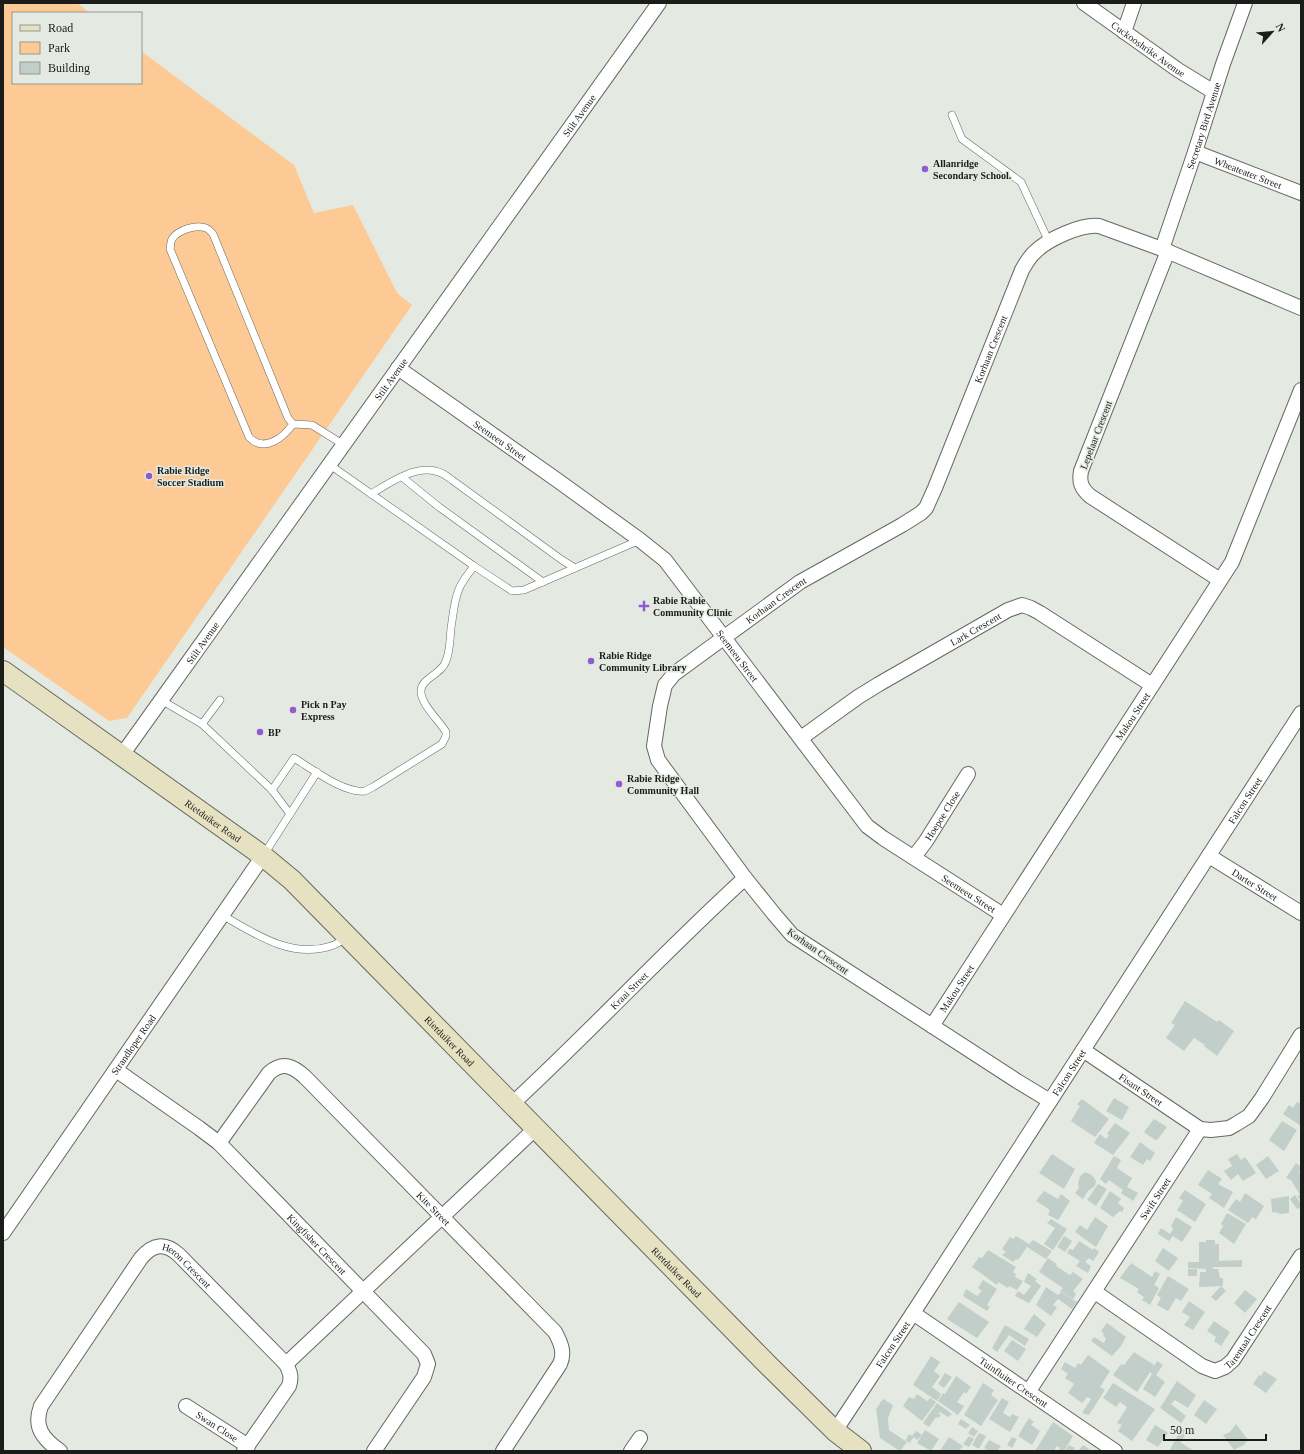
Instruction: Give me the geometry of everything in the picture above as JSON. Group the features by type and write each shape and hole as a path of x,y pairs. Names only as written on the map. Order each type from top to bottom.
{"street":[{"name":"Stilt Avenue","path":"122,755 659,3"},
{"name":"Cuckooshrike Avenue","path":"1084,3 1192,79 1214,92"},
{"path":"1124,32 1134,3"},
{"name":"Secretary Bird Avenue","path":"1165,250 1214,92 1245,3"},
{"name":"Wheateater Street","path":"1195,152 1301,193"},
{"name":"Korhaan Crescent","path":"1050,1101 792,934 745,878 661,766 654,746 662,694 669,679 800,582 902,525 926,508 1022,270 1028,259 1035,251 1049,242 1071,231 1095,225 1108,228 1165,250 1301,308"},
{"name":"Lepelaar Crescent","path":"1165,250 1081,471 1080,482 1084,491 1090,496 1220,580"},
{"name":"Seemeeu Street","path":"398,368 640,540 665,560 867,826 882,838 1003,915"},
{"name":"Makou Street","path":"932,1026 1236,554 1301,390"},
{"name":"Lark Crescent","path":"801,738 858,696 1008,610 1022,605 1040,613 1152,685"},
{"name":"Rietduiker Road","path":"3,671 263,856 292,880 768,1365 835,1431 861,1451"},
{"name":"Falcon Street","path":"835,1431 1301,713"},
{"name":"Hoepoe Close","path":"914,857 930,835 968,774"},
{"name":"Strandloper Road","path":"3,1233 263,856"},
{"name":"Darter Street","path":"1209,856 1301,913"},
{"name":"Kraai Street","path":"512,1104 692,926 745,878"},
{"path":"1200,1129 1210,1130 1228,1128 1249,1116 1300,1037"},
{"name":"Fisant Street","path":"1083,1050 1200,1129"},
{"name":"Kite Street","path":"219,1143 269,1073 277,1067 290,1066 298,1070 555,1332 561,1344 563,1356 558,1368 503,1451"},
{"name":"Kingfisher Crescent","path":"116,1070 219,1143 424,1354 428,1364 427,1371 421,1383 374,1451"},
{"path":"246,1448 289,1386 291,1378 286,1364 536,1128"},
{"name":"Swift Street","path":"1029,1391 1200,1129"},
{"name":"Heron Crescent","path":"60,1451 41,1434 38,1415 41,1406 141,1258 155,1247 169,1248 179,1255 286,1364"},
{"name":"Tarentaal Crescent","path":"1095,1292 1202,1366 1215,1371 1225,1367 1233,1360 1301,1256"},
{"name":"Tuinfluiter Crescent","path":"913,1313 1115,1451"},
{"name":"Swan Close","path":"186,1406 246,1448"},
{"path":"631,1451 640,1438"}],"lane":[{"path":"952,115 962,139 1021,182 1049,242"},
{"path":"202,227 208,228 213,234 288,418 293,424 286,433 274,441 264,444 254,442 249,437 170,249 171,240 178,233 188,228 202,227"},
{"path":"293,424 312,424 344,445"},
{"path":"330,465 512,591 524,590 640,540"},
{"path":"371,494 402,477 426,470 437,471 575,568"},
{"path":"402,477 439,507 543,582"},
{"path":"272,790 294,758 347,788 364,791 373,787 442,744 446,736 446,732 422,698 421,688 425,682 442,669 447,661 457,594 461,585 474,566"},
{"path":"161,700 202,724 272,790 290,814"},
{"path":"202,724 220,700"},
{"path":"263,856 317,772"},
{"path":"222,915 257,935 286,948 310,950 331,946 348,937"}],"green space":[{"name":"Rabie Ridge Soccer Stadium","path":"3,3 77,3 89,12 12,12 12,84 142,84 142,52 294,165 314,213 353,205 397,293 412,305 127,718 109,721 3,647"}],"building":[{"path":"1185,1001 1217,1022 1219,1020 1234,1031 1217,1056 1204,1046 1205,1045 1194,1038 1184,1051 1166,1038 1175,1025 1171,1023"},
{"path":"1114,1098 1129,1107 1122,1120 1106,1111"},
{"path":"1082,1099 1109,1119 1095,1137 1071,1121 1080,1106 1077,1104"},
{"path":"1297,1102 1301,1104 1301,1126 1283,1114 1289,1105 1293,1108"},
{"path":"1154,1119 1167,1127 1157,1140 1144,1132"},
{"path":"1282,1121 1297,1130 1284,1151 1269,1140"},
{"path":"1115,1123 1130,1133 1113,1155 1094,1143 1100,1134 1106,1139 1109,1135 1107,1134"},
{"path":"1140,1142 1155,1153 1150,1161 1147,1159 1143,1165 1130,1157"},
{"path":"1052,1154 1075,1169 1064,1189 1039,1173"},
{"path":"1237,1154 1241,1160 1245,1157 1256,1173 1243,1181 1238,1174 1231,1180 1224,1171 1232,1166 1228,1159"},
{"path":"1114,1156 1121,1160 1117,1168 1132,1178 1127,1187 1138,1193 1133,1201 1121,1193 1123,1190 1109,1180 1106,1184 1100,1179"},
{"path":"1268,1156 1279,1171 1266,1179 1256,1165"},
{"path":"1296,1163 1301,1167 1299,1173 1301,1172 1301,1201 1297,1196 1300,1195 1291,1180 1286,1178"},
{"path":"1208,1170 1222,1179 1218,1184 1233,1192 1224,1208 1209,1198 1212,1194 1198,1185"},
{"path":"1085,1172 1092,1175 1096,1181 1095,1186 1088,1191 1083,1199 1075,1193 1079,1188 1078,1184 1080,1176"},
{"path":"1098,1184 1107,1189 1096,1206 1087,1200"},
{"path":"1185,1190 1206,1204 1195,1222 1177,1210 1183,1201 1179,1198"},
{"path":"1044,1191 1058,1199 1061,1194 1070,1201 1058,1220 1048,1215 1050,1210 1036,1201"},
{"path":"1110,1191 1121,1199 1118,1203 1124,1208 1122,1212 1120,1211 1113,1217 1100,1208"},
{"path":"1245,1193 1264,1206 1256,1219 1252,1217 1248,1223 1228,1210 1236,1199 1240,1202"},
{"path":"1295,1195 1301,1204 1301,1207 1297,1209 1290,1199"},
{"path":"1289,1196 1289,1213 1279,1214 1272,1212 1271,1199"},
{"path":"1227,1213 1246,1224 1234,1244 1219,1233 1223,1226 1221,1224"},
{"path":"1095,1217 1108,1226 1096,1247 1075,1232 1080,1225 1087,1230"},
{"path":"1176,1217 1192,1227 1182,1242 1173,1236 1169,1241 1158,1234 1161,1228 1170,1234 1173,1229 1171,1226"},
{"path":"1051,1219 1067,1229 1053,1250 1044,1244 1055,1228 1047,1223"},
{"path":"1016,1236 1029,1244 1033,1240 1052,1251 1046,1259 1027,1247 1018,1260 1016,1259 1013,1262 1002,1255 1006,1252 1002,1249 1010,1237 1013,1239"},
{"path":"1064,1236 1072,1241 1065,1252 1057,1247"},
{"path":"1206,1240 1215,1240 1215,1244 1219,1244 1219,1261 1242,1260 1242,1267 1213,1267 1213,1269 1218,1269 1220,1278 1223,1278 1223,1286 1199,1287 1200,1272 1206,1272 1206,1269 1188,1268 1188,1262 1199,1262 1199,1242 1206,1242"},
{"path":"1079,1241 1099,1252 1093,1261 1089,1258 1085,1262 1091,1266 1088,1273 1076,1266 1080,1261 1067,1253 1069,1249 1073,1250"},
{"path":"1163,1248 1178,1258 1169,1271 1155,1261"},
{"path":"988,1250 1016,1267 1013,1272 1016,1274 1015,1277 1023,1281 1017,1290 1009,1286 1008,1288 998,1282 997,1285 972,1267 979,1257 982,1258"},
{"path":"1048,1258 1057,1264 1056,1266 1070,1275 1073,1272 1083,1279 1073,1291 1076,1294 1073,1299 1060,1291 1063,1288 1039,1272"},
{"path":"1131,1263 1152,1277 1155,1271 1160,1274 1154,1285 1159,1288 1150,1305 1142,1300 1144,1297 1137,1292 1139,1289 1120,1278"},
{"path":"1188,1269 1197,1269 1197,1276 1188,1276"},
{"path":"1028,1273 1037,1279 1035,1281 1041,1286 1029,1303 1015,1296 1018,1291 1024,1295 1031,1286 1024,1282"},
{"path":"1168,1276 1189,1289 1181,1301 1176,1298 1168,1311 1157,1305 1161,1298 1157,1295"},
{"path":"983,1280 997,1289 987,1305 990,1307 987,1311 963,1296 966,1289 977,1296 982,1291 978,1288"},
{"path":"1221,1286 1226,1291 1216,1301 1211,1297"},
{"path":"1046,1287 1058,1295 1061,1292 1077,1302 1072,1309 1058,1299 1053,1305 1057,1307 1051,1316 1036,1305"},
{"path":"1245,1290 1257,1299 1245,1313 1234,1303"},
{"path":"1189,1301 1205,1312 1193,1330 1184,1325 1190,1317 1182,1312"},
{"path":"959,1302 989,1322 977,1338 947,1319"},
{"path":"1034,1314 1046,1324 1037,1337 1024,1329"},
{"path":"1214,1321 1230,1332 1221,1346 1214,1341 1216,1337 1207,1331"},
{"path":"1107,1323 1126,1337 1121,1346 1112,1356 1091,1341 1094,1337 1104,1343 1106,1338 1103,1336 1104,1334 1101,1331"},
{"path":"1005,1325 1029,1339 1025,1346 1009,1335 997,1352 992,1348"},
{"path":"1012,1340 1026,1349 1018,1361 1004,1351"},
{"path":"1134,1352 1154,1365 1152,1369 1157,1361 1163,1365 1156,1375 1165,1382 1155,1397 1143,1389 1152,1374 1150,1372 1137,1392 1113,1375 1121,1364 1124,1365"},
{"path":"1088,1355 1110,1371 1100,1387 1105,1390 1089,1415 1082,1413 1091,1399 1087,1397 1082,1403 1068,1393 1074,1384 1065,1378 1068,1374 1061,1369 1065,1362 1075,1368 1078,1363 1081,1365"},
{"path":"931,1356 940,1362 934,1371 940,1376 932,1387 941,1394 937,1401 913,1385"},
{"path":"1264,1371 1277,1379 1266,1393 1253,1384 1259,1375 1261,1376"},
{"path":"945,1373 952,1377 944,1388 938,1384"},
{"path":"956,1376 971,1387 966,1394 964,1392 957,1402 964,1406 958,1415 938,1401 943,1393 945,1394"},
{"path":"1177,1381 1196,1395 1188,1408 1175,1400 1171,1404 1186,1416 1181,1423 1160,1408"},
{"path":"983,1383 994,1390 991,1395 998,1400 981,1426 964,1415"},
{"path":"1113,1383 1155,1409 1132,1441 1118,1431 1122,1425 1117,1423 1127,1407 1120,1402 1116,1407 1103,1398"},
{"path":"917,1394 927,1401 930,1398 936,1402 922,1421 903,1406 909,1397 914,1399"},
{"path":"1002,1398 1009,1402 1003,1413 1010,1417 1012,1414 1019,1417 1010,1432 989,1419"},
{"path":"883,1399 893,1405 888,1418 889,1430 907,1442 900,1451 880,1438 876,1409"},
{"path":"1204,1400 1217,1409 1206,1424 1194,1415"},
{"path":"937,1403 952,1414 948,1417 940,1412 938,1413 941,1415 938,1418 936,1417 929,1427 923,1423"},
{"path":"1029,1418 1034,1422 1031,1425 1040,1431 1032,1445 1018,1436"},
{"path":"961,1419 970,1425 966,1429 958,1424"},
{"path":"1053,1422 1073,1436 1064,1451 1058,1451 1060,1448 1057,1446 1054,1451 1035,1451"},
{"path":"1236,1424 1248,1440 1244,1445 1234,1450 1223,1435 1230,1432"},
{"path":"1155,1425 1168,1433 1158,1447 1146,1440"},
{"path":"972,1427 978,1431 974,1437 968,1433"},
{"path":"1182,1428 1189,1431 1180,1442 1194,1451 1169,1451"},
{"path":"925,1430 939,1439 931,1451 917,1443"},
{"path":"916,1431 922,1435 917,1440 914,1437 909,1443 906,1440 909,1434 912,1436"},
{"path":"979,1433 986,1436 979,1449 972,1445"},
{"path":"969,1436 974,1439 969,1447 963,1444"},
{"path":"949,1437 963,1446 959,1451 940,1451"},
{"path":"1012,1437 1017,1439 1012,1448 1007,1445"},
{"path":"989,1440 1001,1446 997,1451 989,1451 984,1448"},
{"path":"1069,1445 1075,1448 1073,1451 1065,1451"},
{"path":"1083,1445 1092,1451 1078,1451"}],"place":[{"name":"Allanridge Secondary School.","path":"925,169"},
{"name":"Rabie Ridge Soccer Stadium","path":"149,476"},
{"name":"Rabie Rabie Community Clinic","path":"644,606"},
{"name":"Rabie Ridge Community Library","path":"591,661"},
{"name":"Pick n Pay Express","path":"293,710"},
{"name":"BP","path":"260,732"},
{"name":"Rabie Ridge Community Hall","path":"619,784"}]}
